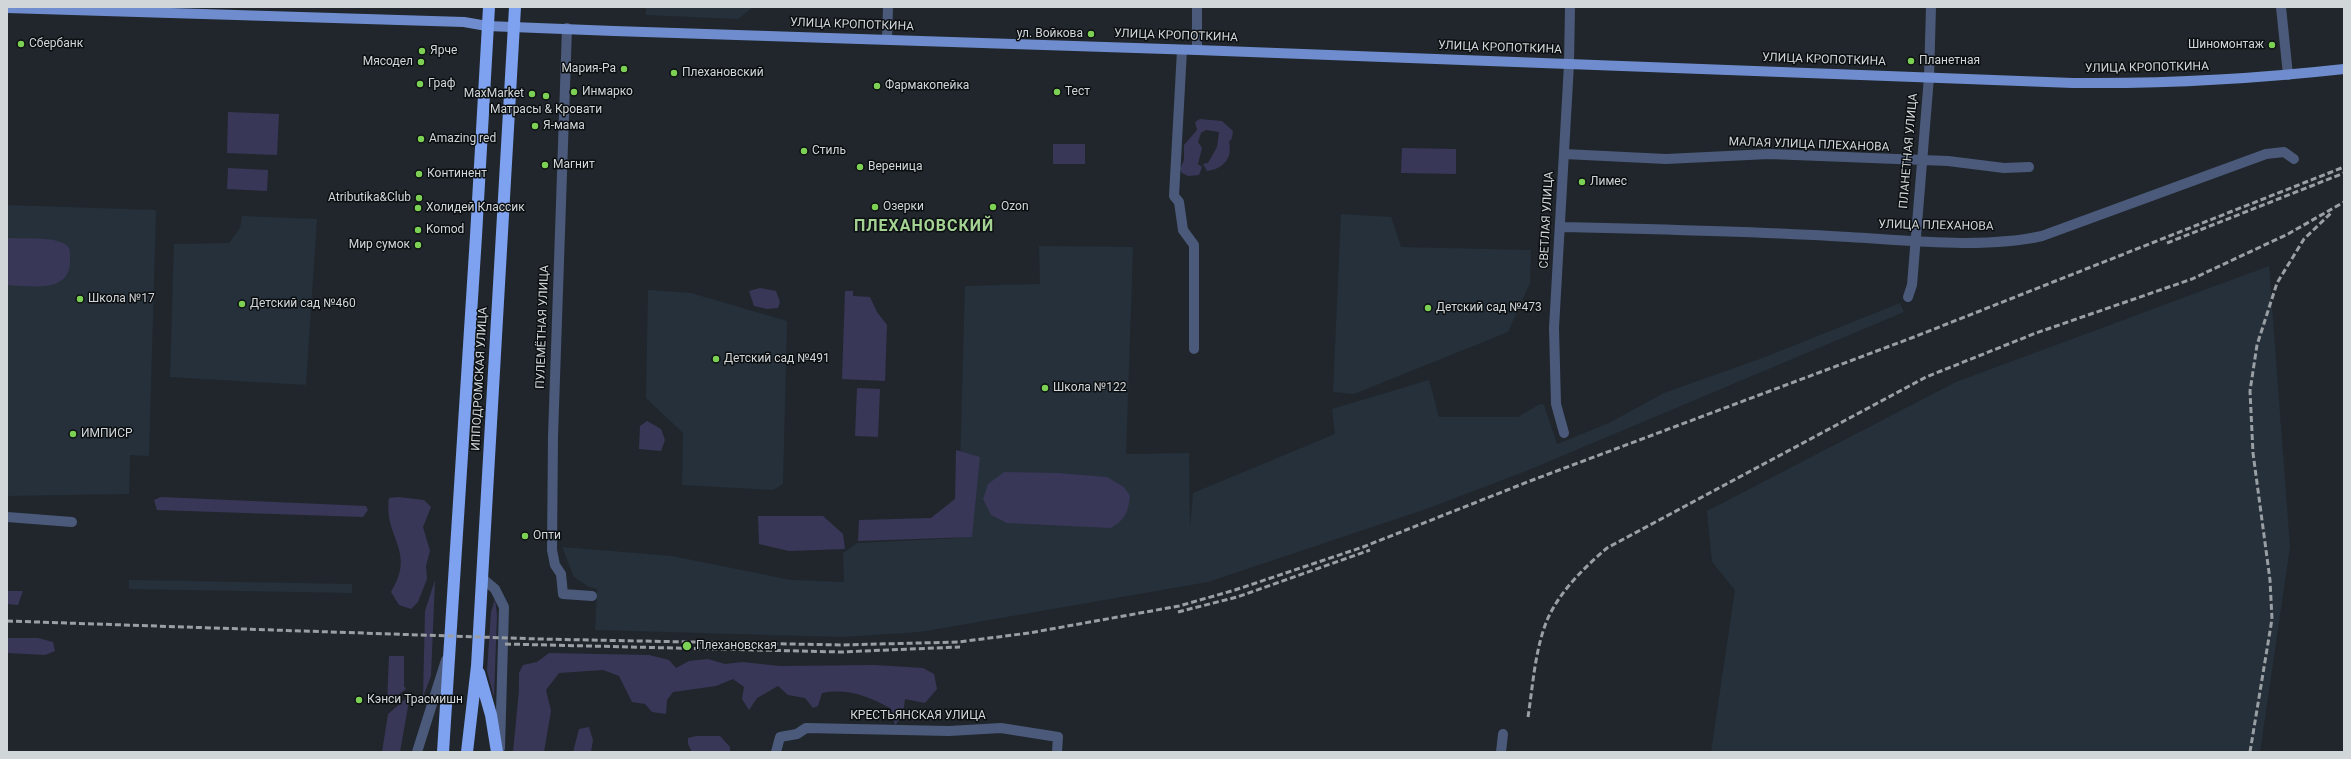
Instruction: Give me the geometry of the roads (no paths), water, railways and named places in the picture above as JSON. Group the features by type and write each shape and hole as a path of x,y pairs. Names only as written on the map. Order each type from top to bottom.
{"highway":[{"name":"ИППОДРОМСКАЯ УЛИЦА","path":"443,752 489,7"},
{"name":"ИППОДРОМСКАЯ УЛИЦА","path":"467,752 477,666 515,7"},
{"path":"477,666 491,715 498,752"}],"main road":[{"name":"УЛИЦА КРОПОТКИНА","path":"7,8 464,22 487,26 1928,77 2137,83 2288,75 2344,69"}],"street":[{"path":"887,39 888,7"},
{"path":"1197,7 1197,50"},
{"name":"СВЕТЛАЯ УЛИЦА","path":"1564,433 1556,404 1555,343 1560,227 1570,64 1570,7"},
{"name":"ПЛАНЕТНАЯ УЛИЦА","path":"1908,297 1912,285 1914,240 1928,77 1932,7"},
{"path":"2281,7 2288,75"},
{"name":"ПУЛЕМЁТНАЯ УЛИЦА","path":"567,28 552,436 552,550 555,565 561,574 563,594 592,596"},
{"path":"1182,50 1174,196 1179,202 1183,230 1194,244 1194,349"},
{"name":"УЛИЦА ПЛЕХАНОВА","path":"1560,227 1742,231 1969,242 2031,239 2266,154 2284,152 2294,159"},
{"name":"МАЛАЯ УЛИЦА ПЛЕХАНОВА","path":"1564,154 1666,159 1769,154 1921,162 1948,161 2004,168 2029,168"},
{"path":"7,517 72,522"},
{"path":"482,578 495,589 504,607 498,752"},
{"path":"417,752 448,652"},
{"name":"КРЕСТЬЯНСКАЯ УЛИЦА","path":"776,752 780,737 797,734 806,728 949,731 1001,728 1058,737 1057,752"},
{"path":"1501,752 1503,734"}],"railway":[{"path":"7,621 539,639 842,645 958,642 1029,633 1179,606 1235,590 1363,547 1530,481 1914,337 2344,167"},
{"path":"2167,243 2344,173"},
{"path":"1528,717 1537,654 1548,618 1559,598 1566,589 1590,563 1607,548 1926,377 2036,333 2192,279 2288,234 2344,202"},
{"path":"2250,752 2272,619 2270,580 2253,453 2250,391 2257,345 2277,283 2304,239 2331,213"},
{"path":"1178,612 1237,597 1370,550"},
{"path":"505,644 841,652 960,647"}],"place":[{"name":"ул. Войкова","path":"1091,34"},
{"name":"Сбербанк","path":"21,44"},
{"name":"Шиномонтаж","path":"2272,45"},
{"name":"Ярче","path":"422,51"},
{"name":"Планетная","path":"1911,61"},
{"name":"Мясодел","path":"421,62"},
{"name":"Мария-Ра","path":"624,69"},
{"name":"Плехановский","path":"674,73"},
{"name":"Граф","path":"420,84"},
{"name":"Фармакопейка","path":"877,86"},
{"name":"Инмарко","path":"574,92"},
{"name":"Тест","path":"1057,92"},
{"name":"MaxMarket","path":"532,94"},
{"name":"Матрасы & Кровати","path":"546,96"},
{"name":"Я-мама","path":"535,126"},
{"name":"Amazing red","path":"421,139"},
{"name":"Стиль","path":"804,151"},
{"name":"Магнит","path":"545,165"},
{"name":"Вереница","path":"860,167"},
{"name":"Континент","path":"419,174"},
{"name":"Лимес","path":"1582,182"},
{"name":"Atributika&Club","path":"419,198"},
{"name":"Озерки","path":"875,207"},
{"name":"Ozon","path":"993,207"},
{"name":"Холидей Классик","path":"418,208"},
{"name":"Komod","path":"418,230"},
{"name":"Мир сумок","path":"418,245"},
{"name":"Школа №17","path":"80,299"},
{"name":"Детский сад №460","path":"242,304"},
{"name":"Детский сад №473","path":"1428,308"},
{"name":"Детский сад №491","path":"716,359"},
{"name":"Школа №122","path":"1045,388"},
{"name":"ИМПИСР","path":"73,434"},
{"name":"Опти","path":"525,536"},
{"name":"Плехановская","path":"687,646"},
{"name":"Кэнси Трасмишн","path":"359,700"}],"district":[{"name":"ПЛЕХАНОВСКИЙ","path":"924,227"}]}
